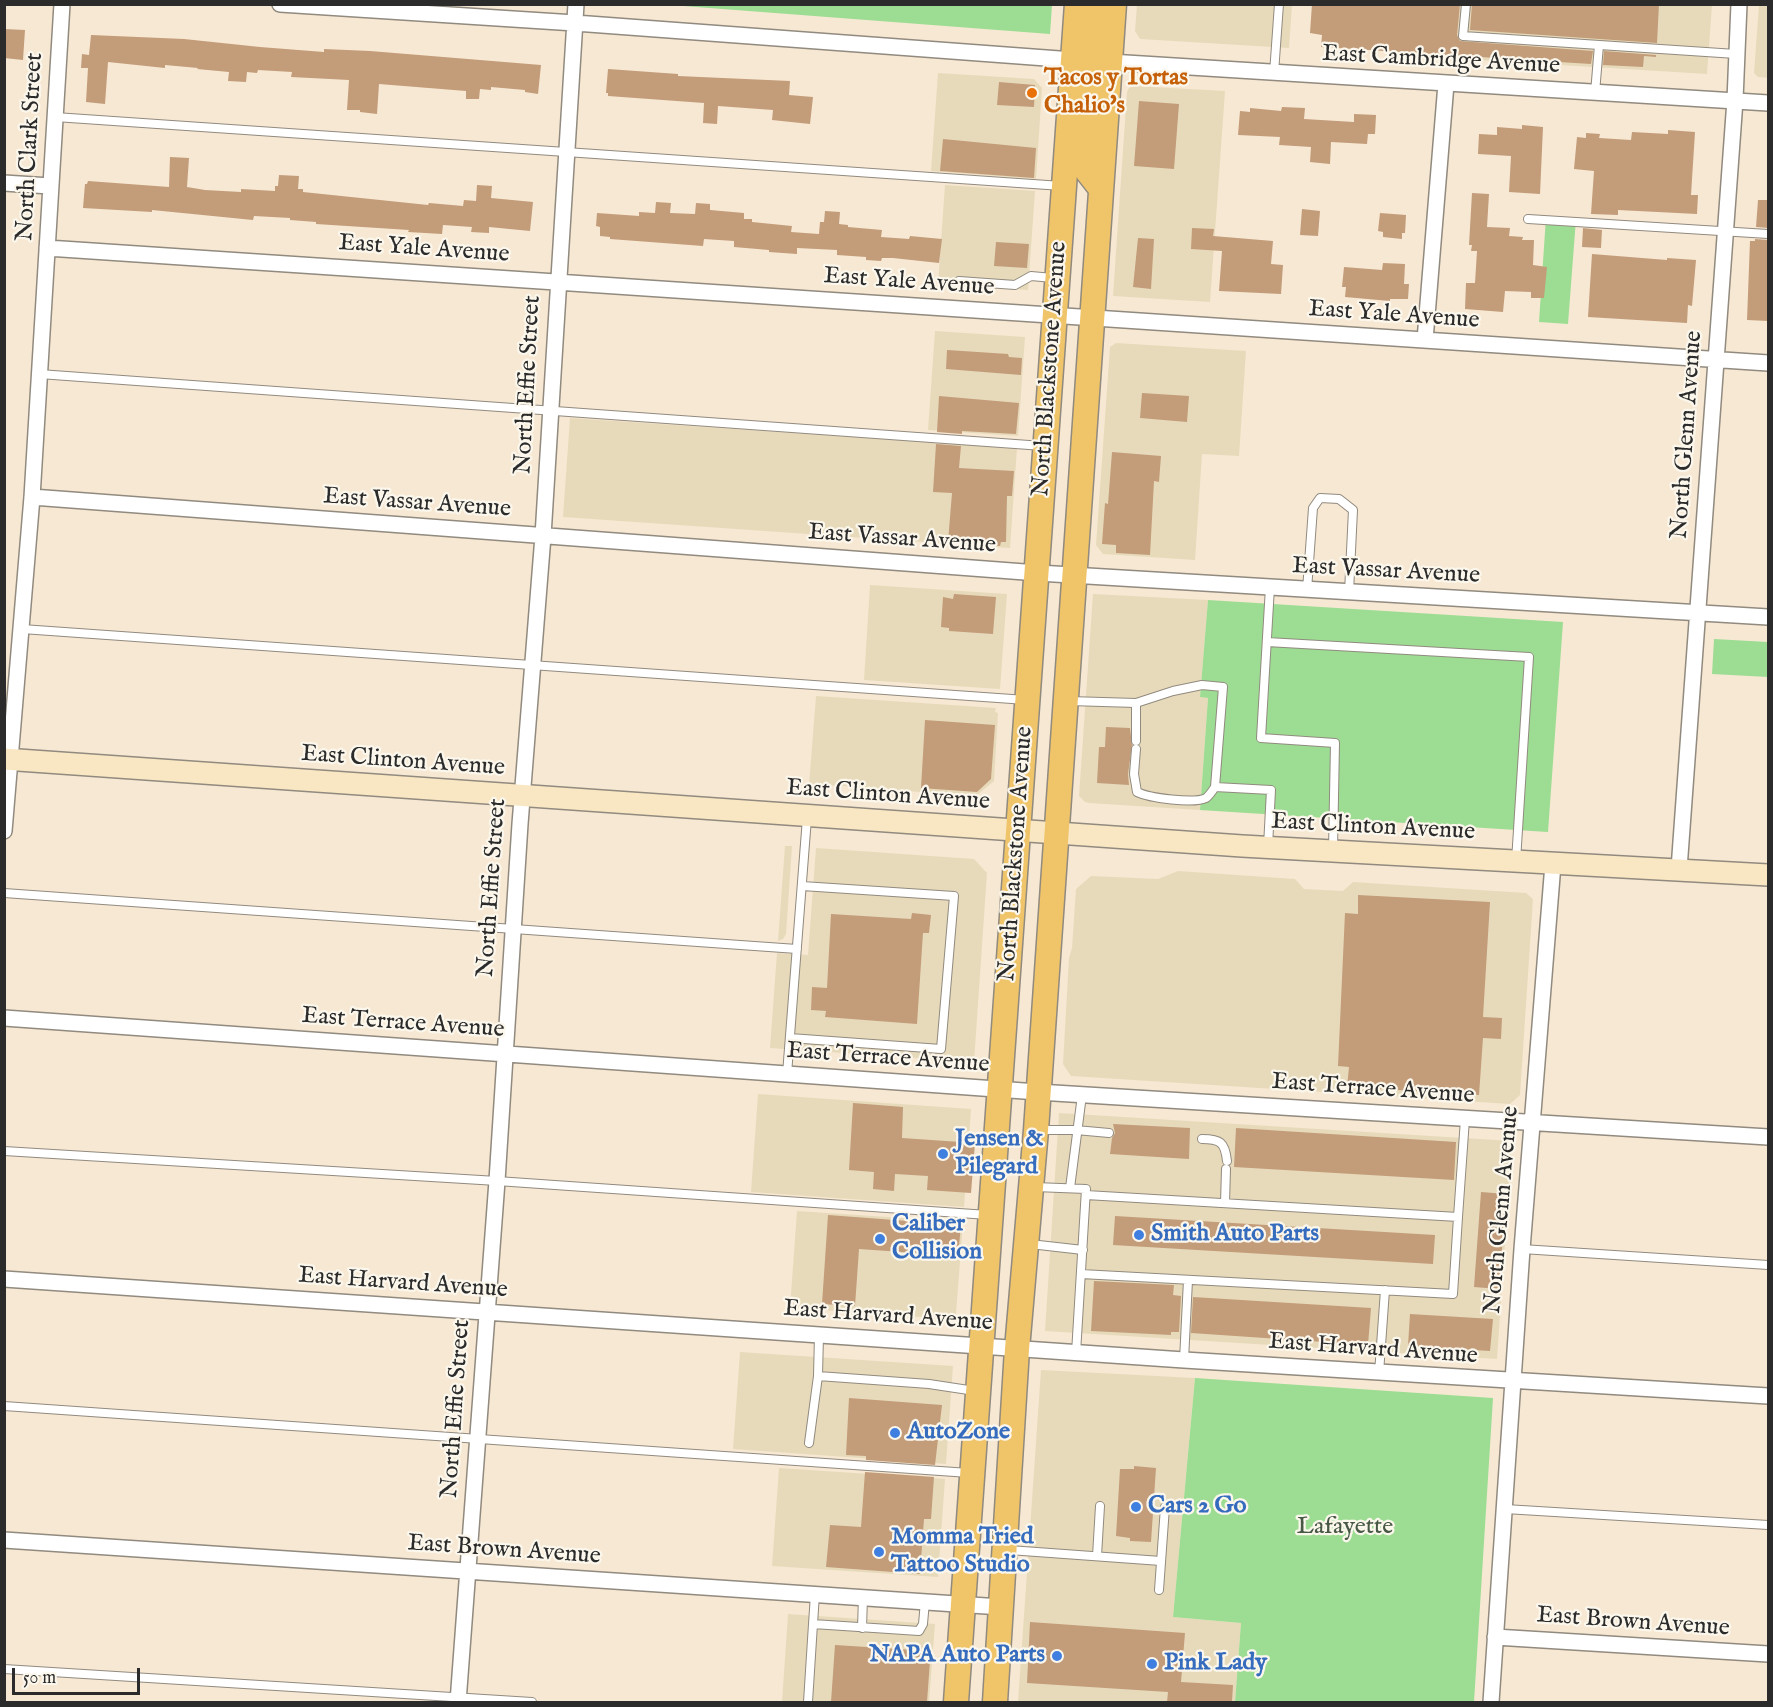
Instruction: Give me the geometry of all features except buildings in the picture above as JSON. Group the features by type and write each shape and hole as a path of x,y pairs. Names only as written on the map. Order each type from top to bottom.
{"main road":[{"name":"North Blackstone Avenue","path":"956,1702 1077,4"},
{"path":"1094,4 1093,42 1096,52 1110,62"},
{"name":"North Blackstone Avenue","path":"995,1702 1017,1349 1036,1130 1114,4"},
{"path":"1073,60 1081,63 1086,69 1088,78 1088,171 1102,191"},
{"name":"East Clinton Avenue","path":"8,760 1268,848 1768,875"}],"street":[{"name":"North Clark Street","path":"4,831 8,760 22,629 32,497 62,4"},
{"path":"280,4 457,10 575,23 1073,60"},
{"name":"North Effie Street","path":"458,1700 497,1181 522,796 543,536 576,4"},
{"name":"North Glenn Avenue","path":"1680,869 1726,232 1739,4"},
{"name":"East Cambridge Avenue","path":"1110,62 1768,102"},
{"path":"1425,340 1446,84"},
{"path":"4,183 50,186"},
{"name":"East Yale Avenue","path":"47,248 1768,363"},
{"name":"East Vassar Avenue","path":"32,497 1038,573 1768,618"},
{"name":"North Glenn Avenue","path":"1491,1702 1512,1381 1553,864"},
{"name":"East Terrace Avenue","path":"4,1018 1001,1090 1768,1137"},
{"name":"East Harvard Avenue","path":"4,1279 1076,1353 1768,1396"},
{"name":"East Brown Avenue","path":"4,1540 1001,1607"},
{"name":"East Brown Avenue","path":"1495,1637 1768,1654"}],"lane":[{"path":"1274,73 1279,4"},
{"path":"1466,4 1463,36 1737,54"},
{"path":"1595,93 1599,45"},
{"path":"55,117 1064,186"},
{"path":"1528,219 1768,234"},
{"path":"958,281 1015,285 1031,276 1057,278"},
{"path":"39,374 1046,446"},
{"path":"1307,590 1313,508 1320,498 1339,499 1353,510 1349,592"},
{"path":"1270,587 1261,738 1335,743 1333,852"},
{"path":"22,629 1028,700"},
{"path":"1267,642 1529,657 1516,863"},
{"path":"1065,700 1137,703 1173,691 1202,685 1223,687 1215,787 1207,797 1197,800 1147,797 1137,792 1135,786 1137,703"},
{"path":"1215,787 1271,790 1268,848"},
{"path":"787,1074 807,816"},
{"path":"790,1038 941,1049 954,896 802,886"},
{"path":"4,893 797,949"},
{"path":"1070,1188 1082,1095"},
{"path":"1081,1274 1453,1294 1465,1119"},
{"path":"1036,1130 1109,1133"},
{"path":"1202,1139 1213,1139 1222,1143 1226,1149 1225,1203"},
{"path":"4,1151 497,1181 991,1216"},
{"path":"1030,1186 1086,1189 1076,1353"},
{"path":"1086,1196 1458,1217"},
{"path":"1026,1243 1083,1250"},
{"path":"1522,1249 1768,1265"},
{"path":"1184,1360 1188,1280"},
{"path":"1379,1373 1385,1290"},
{"path":"809,1443 818,1376 819,1335"},
{"path":"818,1376 929,1384 977,1391"},
{"path":"4,1406 971,1473"},
{"path":"1097,1556 1100,1506"},
{"path":"1159,1590 1165,1507"},
{"path":"1505,1509 1768,1525"},
{"path":"1004,1550 1161,1561"},
{"path":"808,1702 815,1594"},
{"path":"862,1628 863,1597"},
{"path":"813,1624 919,1631 923,1624 925,1601"},
{"path":"4,1669 458,1700 532,1702"}],"shaded area":[{"path":"1137,5 1292,5 1289,48 1140,39 1135,31"},
{"path":"1450,5 1712,5 1707,74 1446,58"},
{"path":"1759,5 1768,5 1768,78 1758,77 1754,73"},
{"path":"938,73 1034,79 1042,88 1036,179 931,171"},
{"path":"1134,86 1225,91 1210,302 1113,296 1127,92"},
{"path":"945,185 1035,191 1028,290 938,284"},
{"path":"935,331 1025,337 1018,436 928,430"},
{"path":"1116,343 1246,351 1239,456 1202,454 1195,560 1103,554 1096,545 1110,347"},
{"path":"570,418 1017,448 1010,548 563,517"},
{"path":"870,585 1007,594 1000,689 864,680"},
{"path":"1093,594 1208,600 1200,697 1208,698 1200,810 1089,803 1079,796"},
{"path":"816,696 996,708 995,712 998,713 994,781 976,796 809,785"},
{"path":"785,846 792,846 786,934 778,941"},
{"path":"816,848 974,859 987,873 974,1062 770,1048 777,953 808,955"},
{"path":"1178,871 1295,879 1304,889 1343,891 1353,882 1526,893 1533,899 1520,1095 1510,1104 1071,1076 1063,1064 1069,958 1072,948 1076,889 1091,876 1158,879"},
{"path":"758,1094 971,1109 964,1207 751,1192"},
{"path":"1059,1113 1512,1141 1497,1359 1045,1331"},
{"path":"797,1211 963,1222 954,1318 790,1308"},
{"path":"740,1352 953,1366 946,1464 733,1449"},
{"path":"1041,1370 1195,1378 1173,1617 1241,1623 1235,1702 1018,1702"},
{"path":"779,1468 945,1479 938,1577 772,1566"},
{"path":"788,1614 935,1624 929,1702 782,1702"}],"green space":[{"path":"1052,4 1050,34 670,5"},
{"path":"1546,217 1576,219 1568,324 1539,322"},
{"path":"1208,600 1563,622 1548,832 1200,810 1208,698 1200,697"},
{"path":"1714,639 1768,642 1768,677 1712,674"},
{"name":"Lafayette","path":"1195,1378 1493,1398 1474,1702 1235,1702 1241,1623 1173,1617"}],"place":[{"name":"Tacos y Tortas Chalio's","path":"1032,93"},
{"name":"Jensen & Pilegard","path":"943,1154"},
{"name":"Smith Auto Parts","path":"1139,1235"},
{"name":"Caliber Collision","path":"880,1239"},
{"name":"AutoZone","path":"895,1433"},
{"name":"Cars 2 Go","path":"1136,1507"},
{"name":"Momma Tried Tattoo Studio","path":"879,1552"},
{"name":"NAPA Auto Parts","path":"1057,1656"},
{"name":"Pink Lady","path":"1152,1664"}]}
